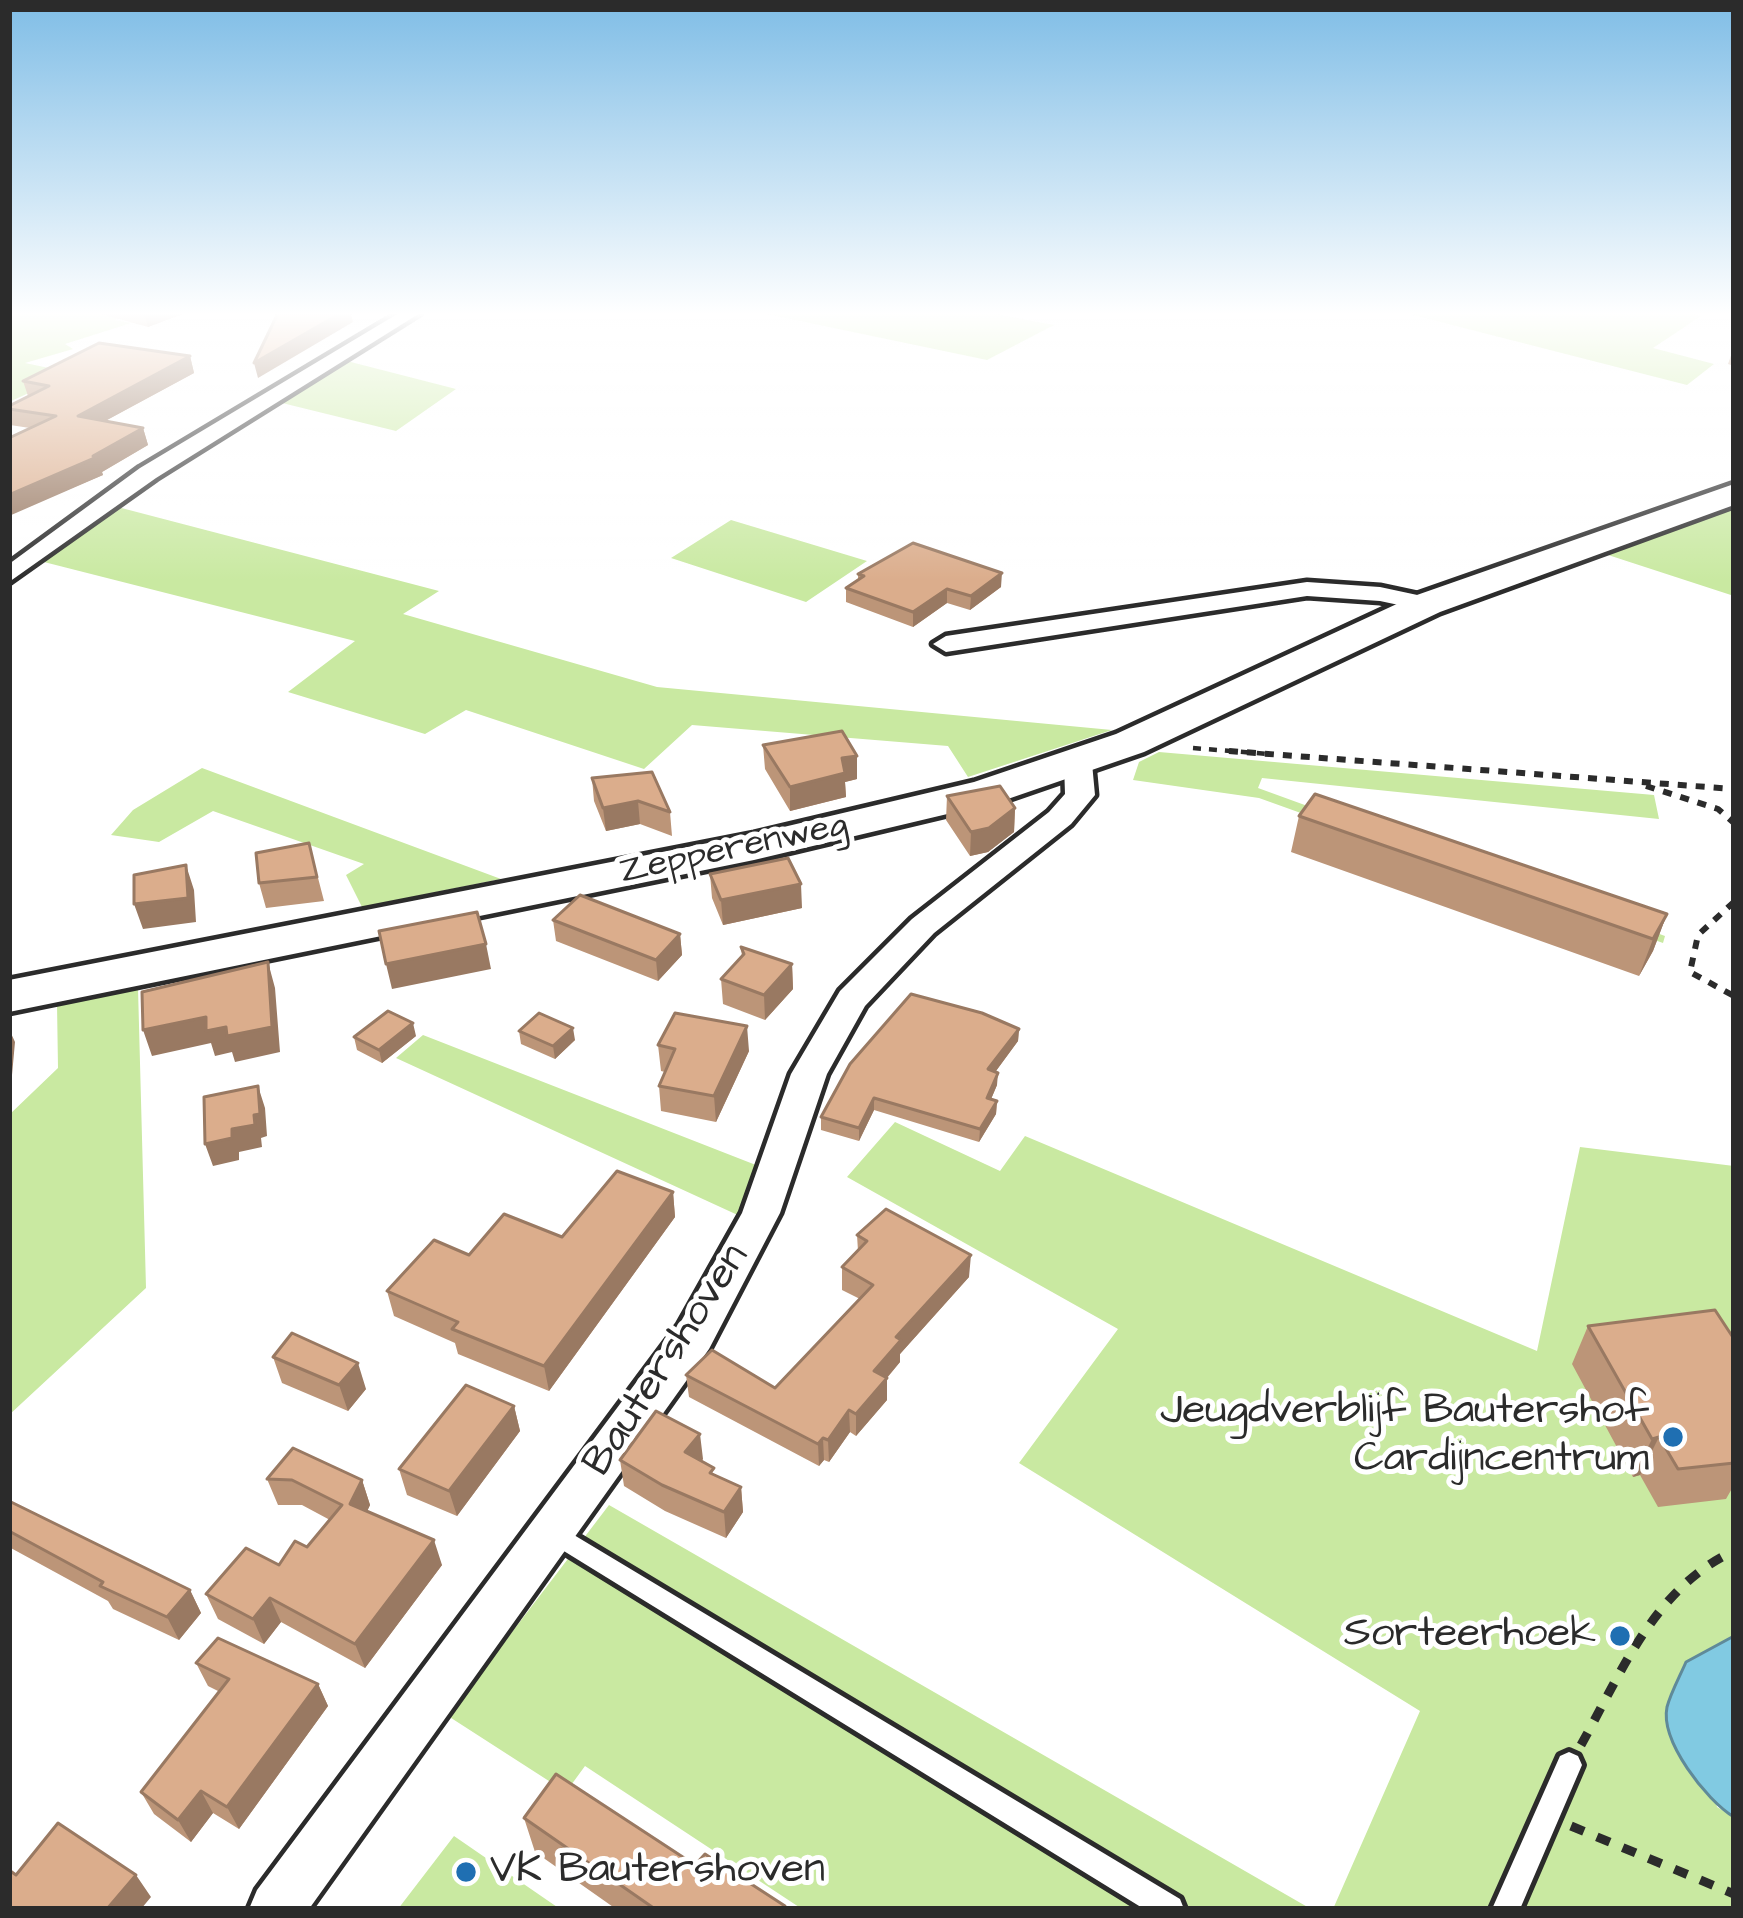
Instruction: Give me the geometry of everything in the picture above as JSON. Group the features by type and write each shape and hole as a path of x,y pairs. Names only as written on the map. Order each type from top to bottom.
{"street":[{"path":"9,575 148,473 264,403"},
{"name":"Zepperenweg","path":"9,996 796,838 987,792 1130,743 1426,604 1734,494"},
{"path":"946,644 1307,589 1380,594 1426,604"},
{"name":"Bautershoven","path":"276,1909 647,1406 724,1288 761,1213 809,1074 852,999 923,926 1060,818 1080,795 1078,764"}],"lane":[{"path":"553,1532 1169,1909"},
{"path":"1506,1909 1570,1765"}],"path":[{"path":"1130,743 1734,789"},
{"path":"1595,779 1685,797 1718,809 1734,823"},
{"path":"1734,902 1698,935 1690,972 1734,996"},
{"path":"1570,1765 1680,1581 1714,1556 1734,1551"},
{"path":"1547,1814 1604,1843 1734,1894"}],"green space":[{"path":"280,403 437,403 396,431"},
{"path":"110,505 439,591 403,614 657,687 1112,730 968,777 948,746 692,725 644,769 466,710 425,734 288,692 355,641 40,561"},
{"path":"1734,506 1734,596 1602,553"},
{"path":"731,520 867,561 806,602 671,558"},
{"path":"1159,752 1654,795 1659,819 1262,778 1258,788 1665,936 1663,943 1259,798 1133,780 1139,762"},
{"path":"202,768 501,879 362,907 346,875 364,864 213,811 159,842 111,835 133,810"},
{"path":"138,988 146,1288 9,1415 9,1115 58,1068 57,1004"},
{"path":"423,1035 761,1167 742,1217 396,1058"},
{"path":"895,1122 1000,1171 1025,1136 1537,1351 1580,1147 1734,1166 1734,1636 1686,1662 1717,1807 1734,1817 1734,1909 1333,1909 1420,1711 1019,1463 1118,1329 847,1177"},
{"path":"609,1505 1311,1909 802,1909 585,1766 566,1792 448,1716"},
{"name":"VK Bautershoven","path":"454,1836 560,1909 398,1909"}],"water":[{"path":"1734,1636 1734,1817 1687,1768 1671,1736 1667,1707 1686,1662"}],"building":[{"path":"103,403 78,416 143,428 93,456 97,457 9,495 9,438 56,416 9,406"},
{"path":"913,543 1002,573 971,596 947,589 913,612 846,588 864,576 858,574"},
{"path":"842,731 857,756 842,758 845,773 790,787 763,745"},
{"path":"652,772 670,812 638,801 603,808 592,778"},
{"path":"1000,786 1015,808 989,828 971,832 947,796"},
{"path":"1315,794 1667,914 1653,939 1299,816"},
{"path":"309,843 317,877 259,883 256,853"},
{"path":"788,858 801,884 721,900 710,874"},
{"path":"186,865 188,898 134,904 134,875"},
{"path":"580,895 680,934 656,960 553,920"},
{"path":"477,912 486,944 386,964 379,931"},
{"path":"741,947 792,964 764,995 721,979 744,954"},
{"path":"268,962 272,1027 227,1036 226,1027 206,1031 206,1017 143,1030 142,992"},
{"path":"911,994 982,1013 1019,1029 988,1069 998,1073 987,1098 997,1101 980,1129 874,1098 859,1128 821,1117 850,1064"},
{"path":"388,1011 413,1023 379,1050 354,1037"},
{"path":"539,1013 573,1028 553,1046 519,1031"},
{"path":"675,1013 747,1026 714,1096 659,1086 675,1049 658,1045"},
{"path":"258,1086 260,1114 254,1115 255,1125 232,1129 232,1138 205,1144 204,1097"},
{"path":"617,1171 673,1192 544,1366 452,1329 458,1322 387,1291 434,1240 469,1255 504,1214 562,1237"},
{"path":"886,1209 971,1255 896,1337 901,1340 874,1371 887,1378 856,1414 849,1410 828,1440 823,1438 818,1444 686,1375 712,1350 775,1388 873,1285 842,1267 867,1241 857,1235"},
{"path":"1715,1310 1734,1339 1734,1463 1678,1469 1659,1437 1652,1439 1588,1326"},
{"path":"292,1333 358,1363 339,1385 273,1357"},
{"path":"466,1385 514,1406 449,1491 399,1469"},
{"path":"656,1411 700,1434 685,1452 714,1468 710,1473 741,1487 724,1512 620,1460"},
{"path":"293,1448 362,1480 350,1504 434,1540 355,1644 270,1598 253,1619 206,1594 246,1548 279,1565 295,1541 307,1547 342,1505 292,1480 267,1479"},
{"path":"9,1501 190,1590 167,1617 100,1586 103,1582 9,1531"},
{"path":"218,1638 318,1684 227,1807 201,1791 178,1820 141,1792 229,1679 196,1663"},
{"path":"556,1774 695,1865 705,1854 785,1906 655,1909 524,1818"},
{"path":"58,1823 136,1875 107,1909 9,1909 9,1870 16,1875"}],"place":[{"name":"Jeugdverblijf Bautershof Cardijncentrum","path":"1673,1437"},
{"name":"Sorteerhoek","path":"1620,1636"},
{"name":"VK Bautershoven","path":"466,1872"}]}
